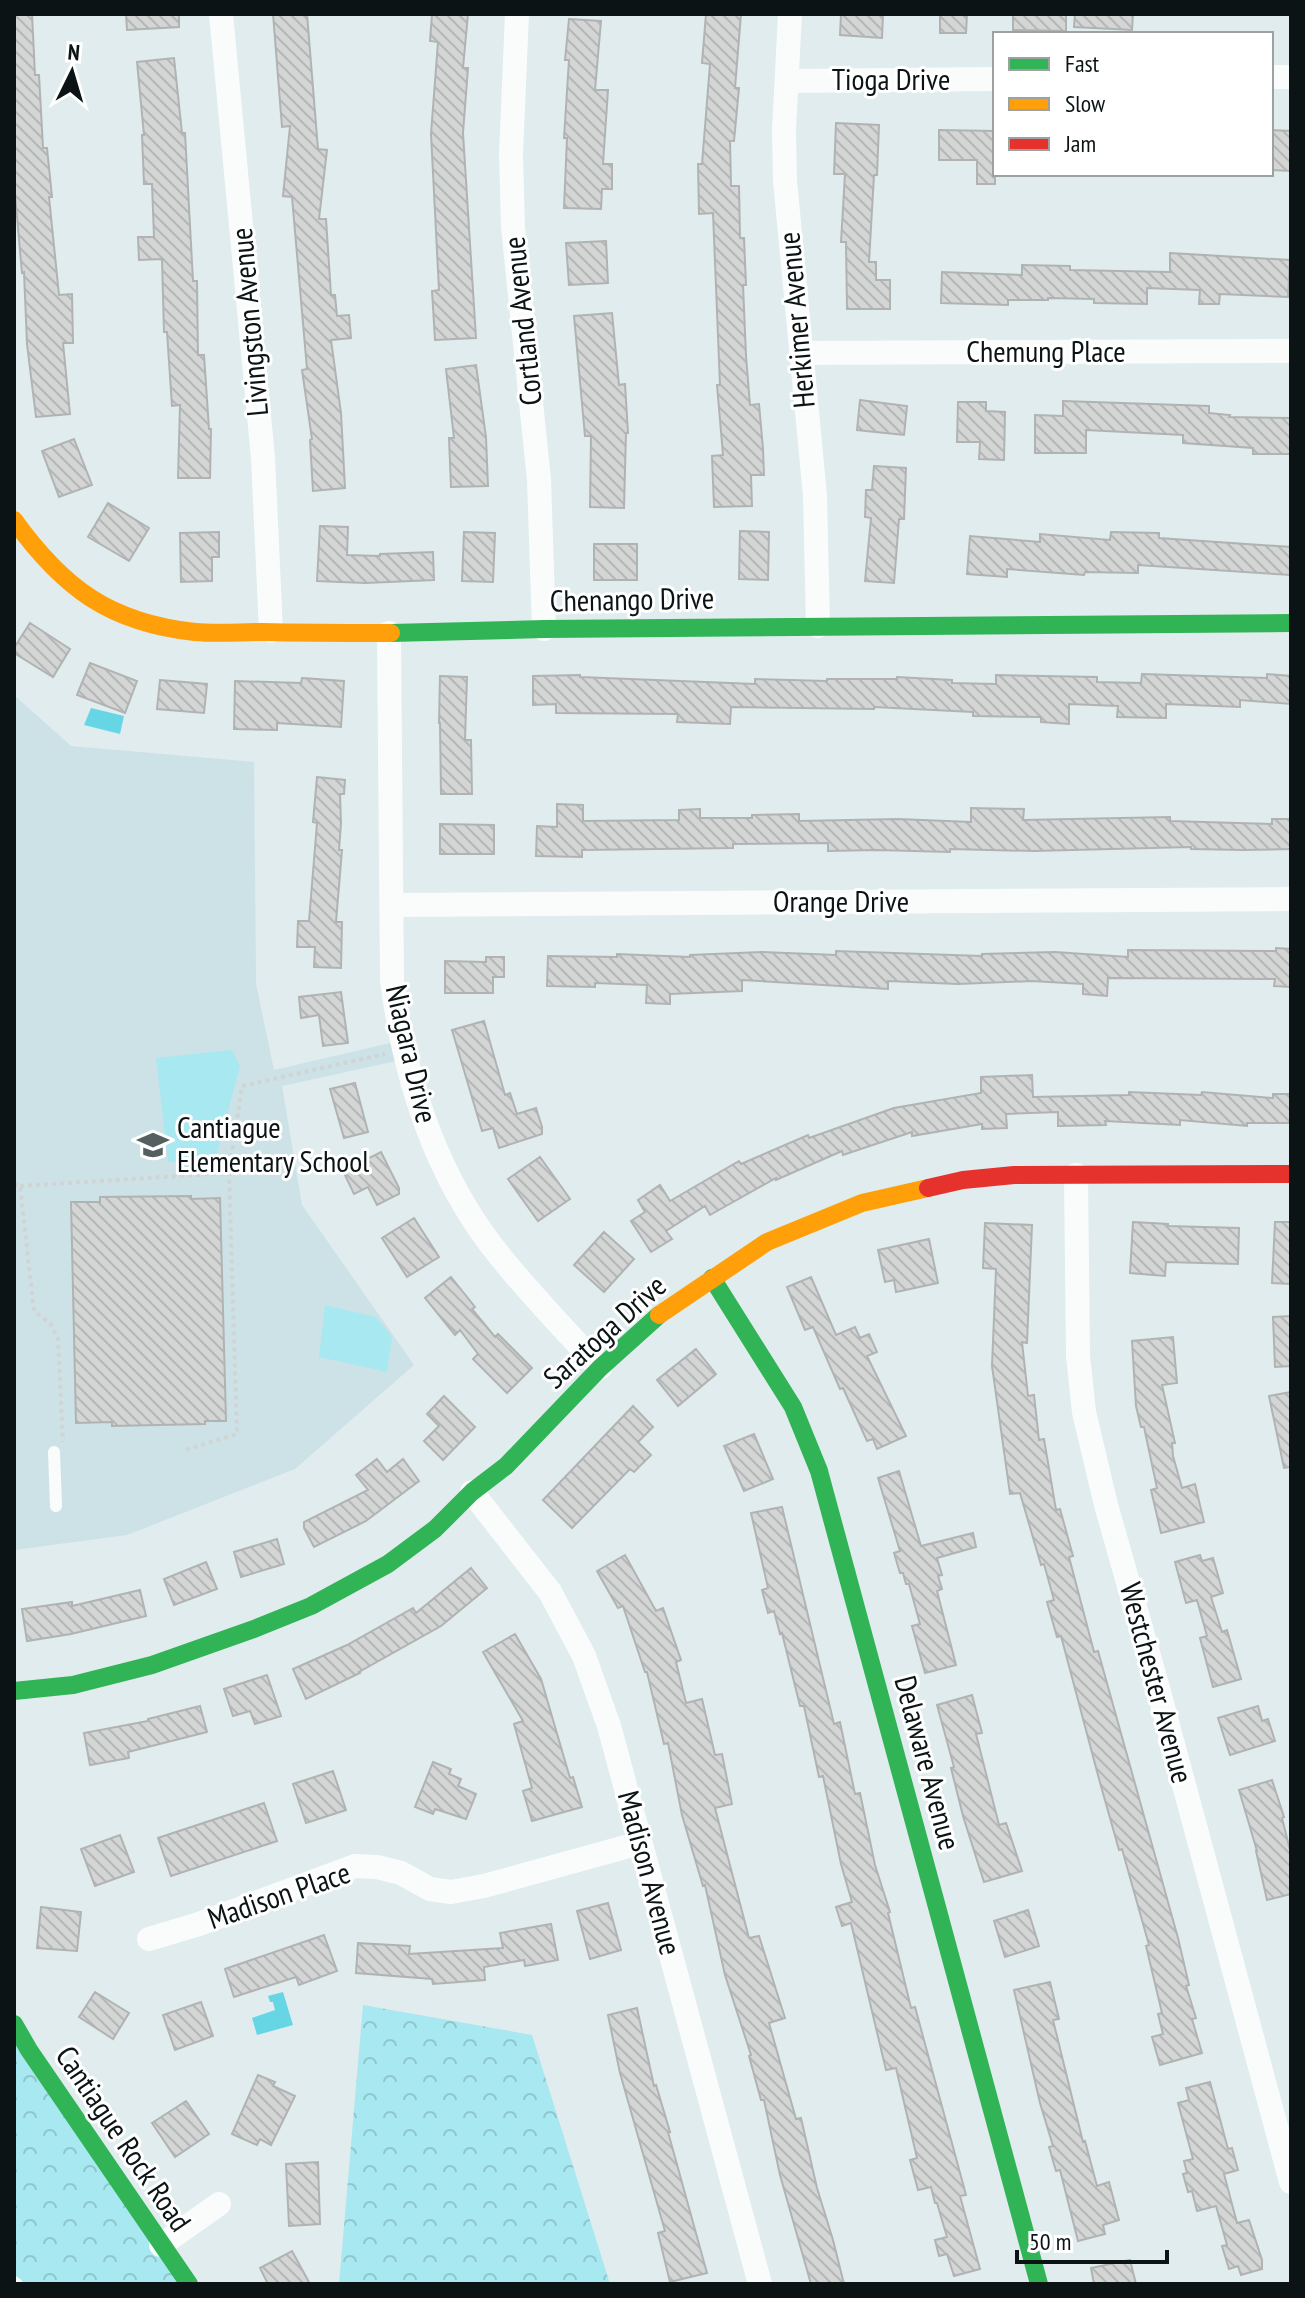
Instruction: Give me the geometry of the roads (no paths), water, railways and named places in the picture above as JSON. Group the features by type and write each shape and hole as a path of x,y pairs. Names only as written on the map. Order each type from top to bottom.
{"street":[{"name":"Livingston Avenue","path":"221,14 263,458 271,631"},
{"name":"Cortland Avenue","path":"517,14 511,154 513,227 539,480 544,629"},
{"name":"Herkimer Avenue","path":"790,14 784,130 785,181 815,496 818,626"},
{"name":"Tioga Drive","path":"787,81 993,79"},
{"name":"Chemung Place","path":"801,353 1291,351"},
{"name":"Chenango Drive","path":"14,520 54,571 78,591 109,609 169,630 389,633 1291,623"},
{"name":"Niagara Drive","path":"389,633 392,981 413,1092 433,1145 466,1207 498,1254 600,1368"},
{"name":"Orange Drive","path":"392,905 1291,899"},
{"name":"Saratoga Drive","path":"14,1691 73,1685 152,1665 311,1606 388,1564 435,1529 472,1492 506,1466 600,1368 665,1309 767,1242 862,1203 963,1180 1014,1175 1291,1174"},
{"name":"Westchester Avenue","path":"1076,1175 1078,1356 1084,1412 1106,1505 1291,2182"},
{"name":"Delaware Avenue","path":"712,1278 793,1407 819,1471 1039,2284"},
{"name":"Madison Avenue","path":"472,1492 550,1592 584,1656 609,1726 760,2284"},
{"name":"Madison Place","path":"149,1939 199,1924 355,1866 401,1873 430,1889 451,1892 484,1886 640,1843"},
{"name":"Cantiague Rock Road","path":"14,2024 189,2284"},
{"path":"161,2245 219,2204"}],"lane":[{"path":"56,1506 59,1452"}],"place":[{"name":"Cantiague Elementary School","path":"153,1145"}]}
